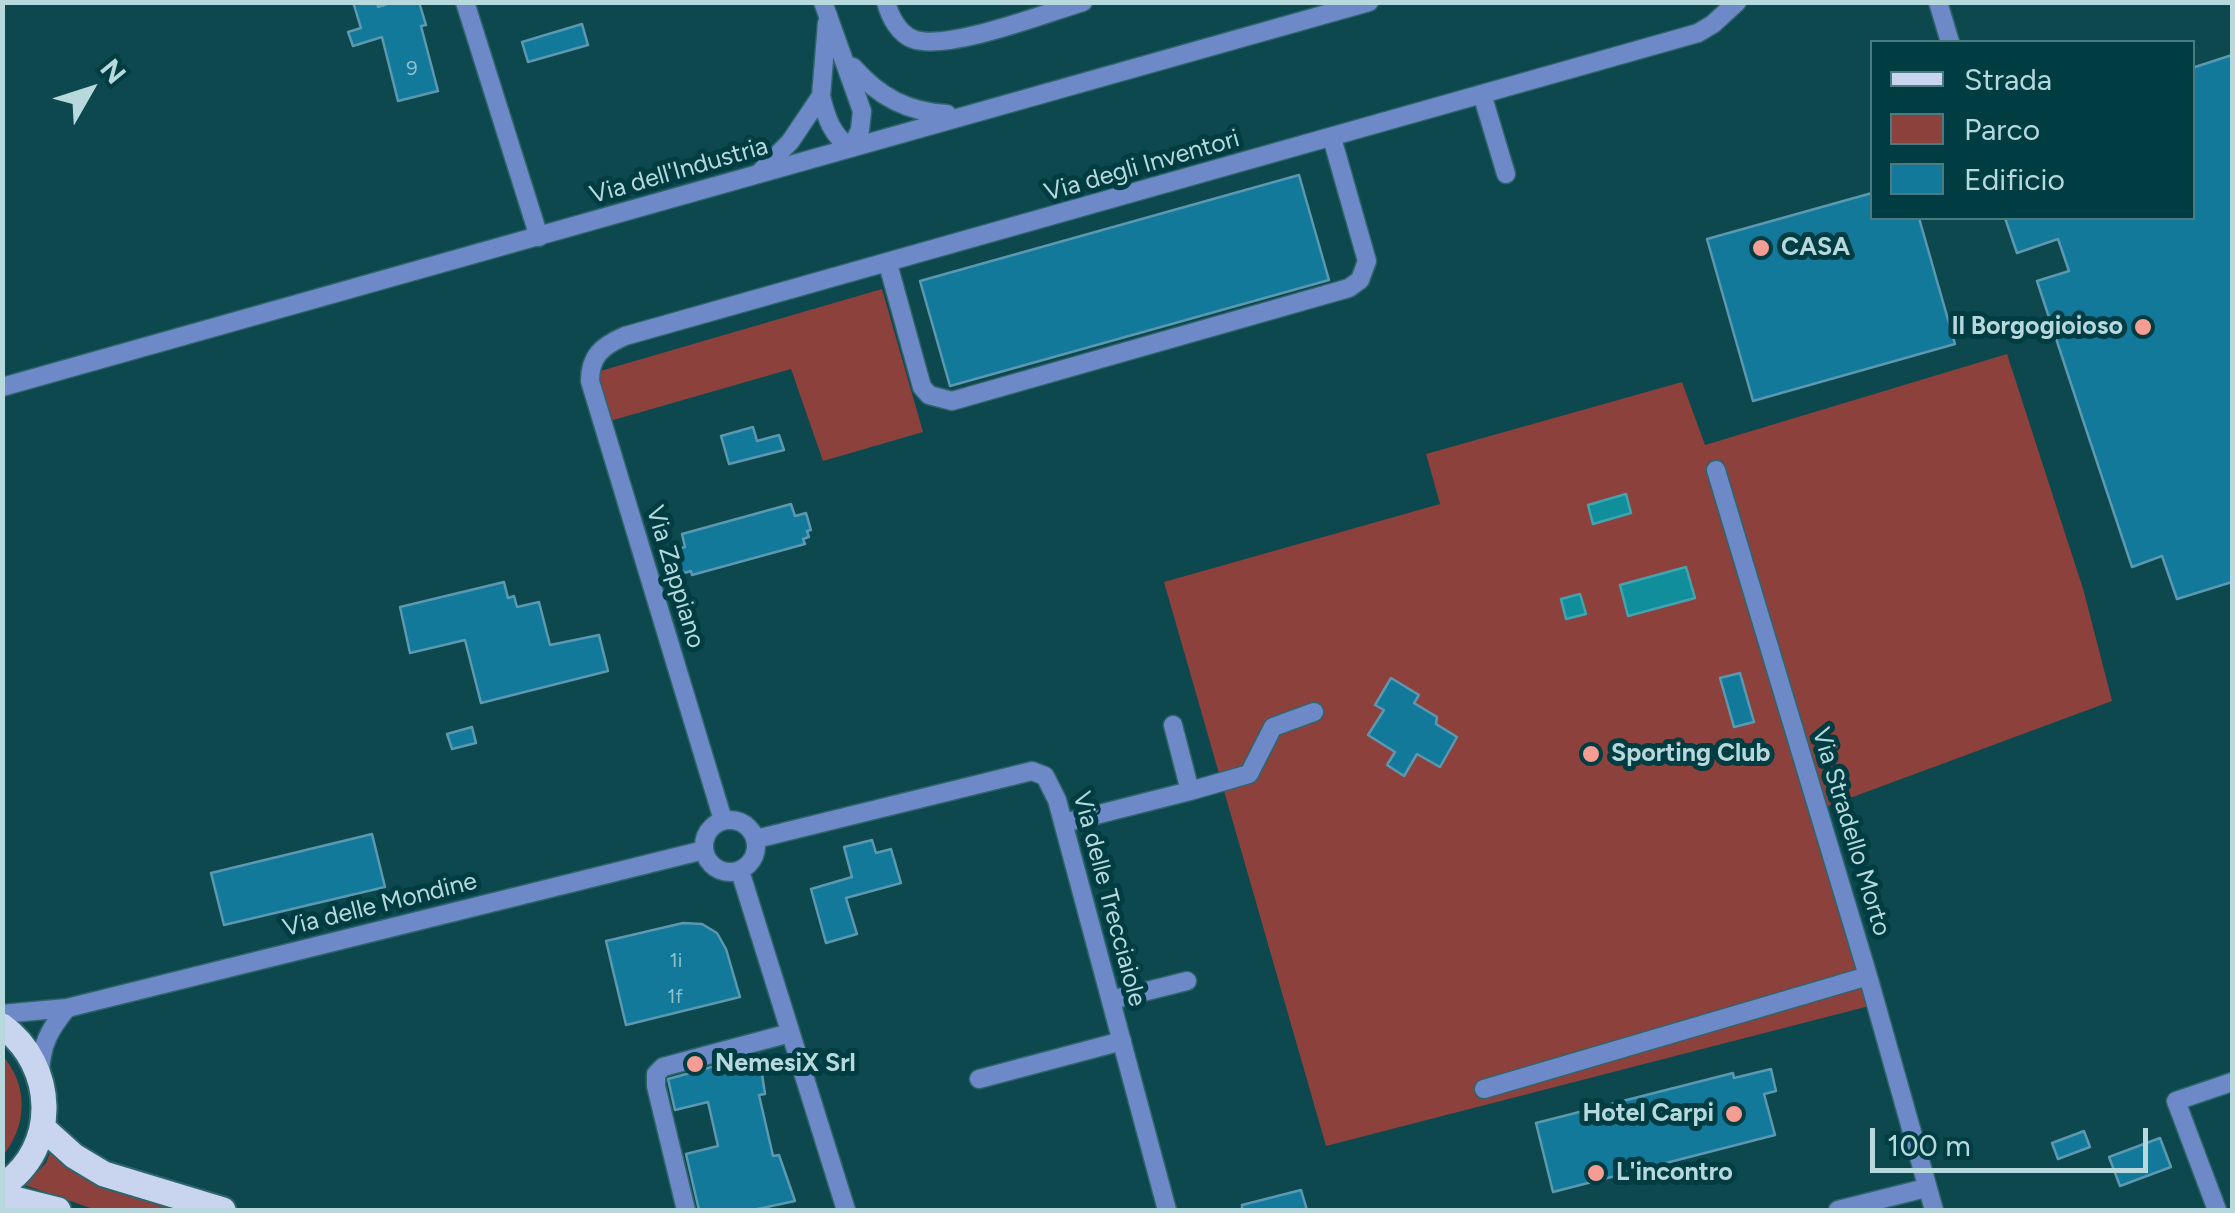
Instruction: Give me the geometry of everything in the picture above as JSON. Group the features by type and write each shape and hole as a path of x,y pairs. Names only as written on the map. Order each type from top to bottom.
{"main road":[{"path":"2,1026 24,1045 40,1075 46,1110 43,1128 24,1167 2,1186"},
{"path":"43,1128 74,1156 104,1174 223,1210"},
{"path":"2,1196 58,1210"}],"street":[{"path":"465,2 540,237"},
{"path":"886,2 898,28 910,38 927,43 951,41 1082,2"},
{"name":"Via dell'Industria","path":"2,387 1368,2"},
{"path":"1698,33 1717,2"},
{"name":"Via degli Inventori","path":"600,349 625,336 1698,33 1737,2"},
{"path":"1938,2 1949,40"},
{"path":"826,10 853,66 885,97 922,113 964,115"},
{"path":"826,10 859,94 860,130 851,148 840,141 827,120 821,96 826,10"},
{"path":"1482,94 1506,174"},
{"path":"756,175 790,142 821,96"},
{"path":"888,264 922,387 929,395 952,401 1349,288 1360,280 1366,261 1332,138"},
{"name":"Via Zappiano","path":"600,349 590,368 590,381 723,820"},
{"name":"Via Stradello Morto","path":"1716,470 1934,1210"},
{"path":"1064,823 1249,774 1272,727 1314,712"},
{"path":"1173,725 1190,790"},
{"name":"Via delle Trecciaiole","path":"756,839 1032,771 1045,776 1064,823 1167,1210"},
{"path":"723,820 740,821 756,839 755,854 740,871 716,869 704,850 706,835 723,820"},
{"name":"Via delle Mondine","path":"2,1014 67,1008 704,850"},
{"path":"740,871 846,1210"},
{"path":"1484,1089 1868,976"},
{"path":"1111,1000 1187,981"},
{"path":"40,1075 42,1045 67,1008"},
{"path":"686,1210 656,1074 663,1068 790,1032"},
{"path":"978,1079 1122,1041"},
{"path":"2216,1210 2176,1101 2232,1082"},
{"path":"1838,1210 1926,1188"}],"green space":[{"path":"882,289 923,432 823,461 791,369 610,421 597,372"},
{"name":"Sporting Club","path":"2007,354 2084,592 2112,701 1823,808 1877,1004 1326,1146 1164,582 1440,504 1426,454 1682,382 1705,445"},
{"path":"3,1056 17,1080 22,1106 17,1132 3,1156"},
{"path":"52,1147 192,1210 96,1210 25,1185 46,1163"}],"water":[{"path":"1626,494 1631,513 1593,524 1588,505"},
{"path":"1686,567 1695,598 1628,616 1620,585"},
{"path":"1580,594 1586,614 1566,619 1561,599"}],"building":[{"path":"353,2 377,2 378,7 393,2 419,2 426,25 421,26 438,91 398,101 382,37 353,46 348,32 361,28"},
{"path":"582,24 588,45 528,62 522,42"},
{"name":"Il Borgogioioso","path":"2232,55 2232,582 2177,599 2162,556 2132,567 2037,281 2069,271 2058,239 2017,253 2006,220 2195,220 2195,67"},
{"path":"1299,175 1329,280 950,386 920,281"},
{"path":"1870,194 1870,220 1920,220 1955,344 1753,401 1707,239"},
{"path":"753,427 757,441 779,435 784,450 729,464 721,436"},
{"path":"791,504 795,516 806,513 811,530 807,531 809,537 803,539 805,544 692,575 680,568 674,550 685,547 682,534"},
{"path":"504,582 508,598 514,596 517,607 539,602 550,645 599,635 608,671 481,703 465,640 410,653 400,607"},
{"path":"1740,673 1754,722 1734,727 1720,678"},
{"path":"1391,678 1419,695 1414,703 1437,717 1436,724 1457,737 1440,767 1417,754 1404,776 1387,765 1395,752 1368,735 1384,710 1375,705"},
{"path":"472,727 476,743 452,749 447,734"},
{"path":"372,834 385,887 224,925 211,873"},
{"path":"872,840 876,853 891,849 901,883 846,898 857,934 826,943 811,889 852,877 844,847"},
{"path":"683,923 702,924 717,933 726,949 740,997 626,1025 606,941"},
{"path":"759,1054 765,1094 759,1095 773,1156 779,1155 795,1201 753,1210 699,1210 686,1154 718,1146 708,1102 675,1110 668,1079"},
{"path":"1771,1069 1776,1091 1764,1094 1775,1135 1553,1192 1536,1123 1733,1073 1734,1078"},
{"path":"2084,1131 2090,1147 2058,1159 2052,1143"},
{"path":"2160,1138 2171,1167 2120,1186 2109,1157"},
{"path":"1301,1190 1307,1210 1242,1210 1242,1205"}],"place":[{"name":"CASA","path":"1761,248"},
{"name":"Il Borgogioioso","path":"2143,327"},
{"name":"Sporting Club","path":"1591,754"},
{"name":"NemesiX Srl","path":"695,1064"},
{"name":"Hotel Carpi","path":"1734,1114"},
{"name":"L'incontro","path":"1596,1173"}]}
